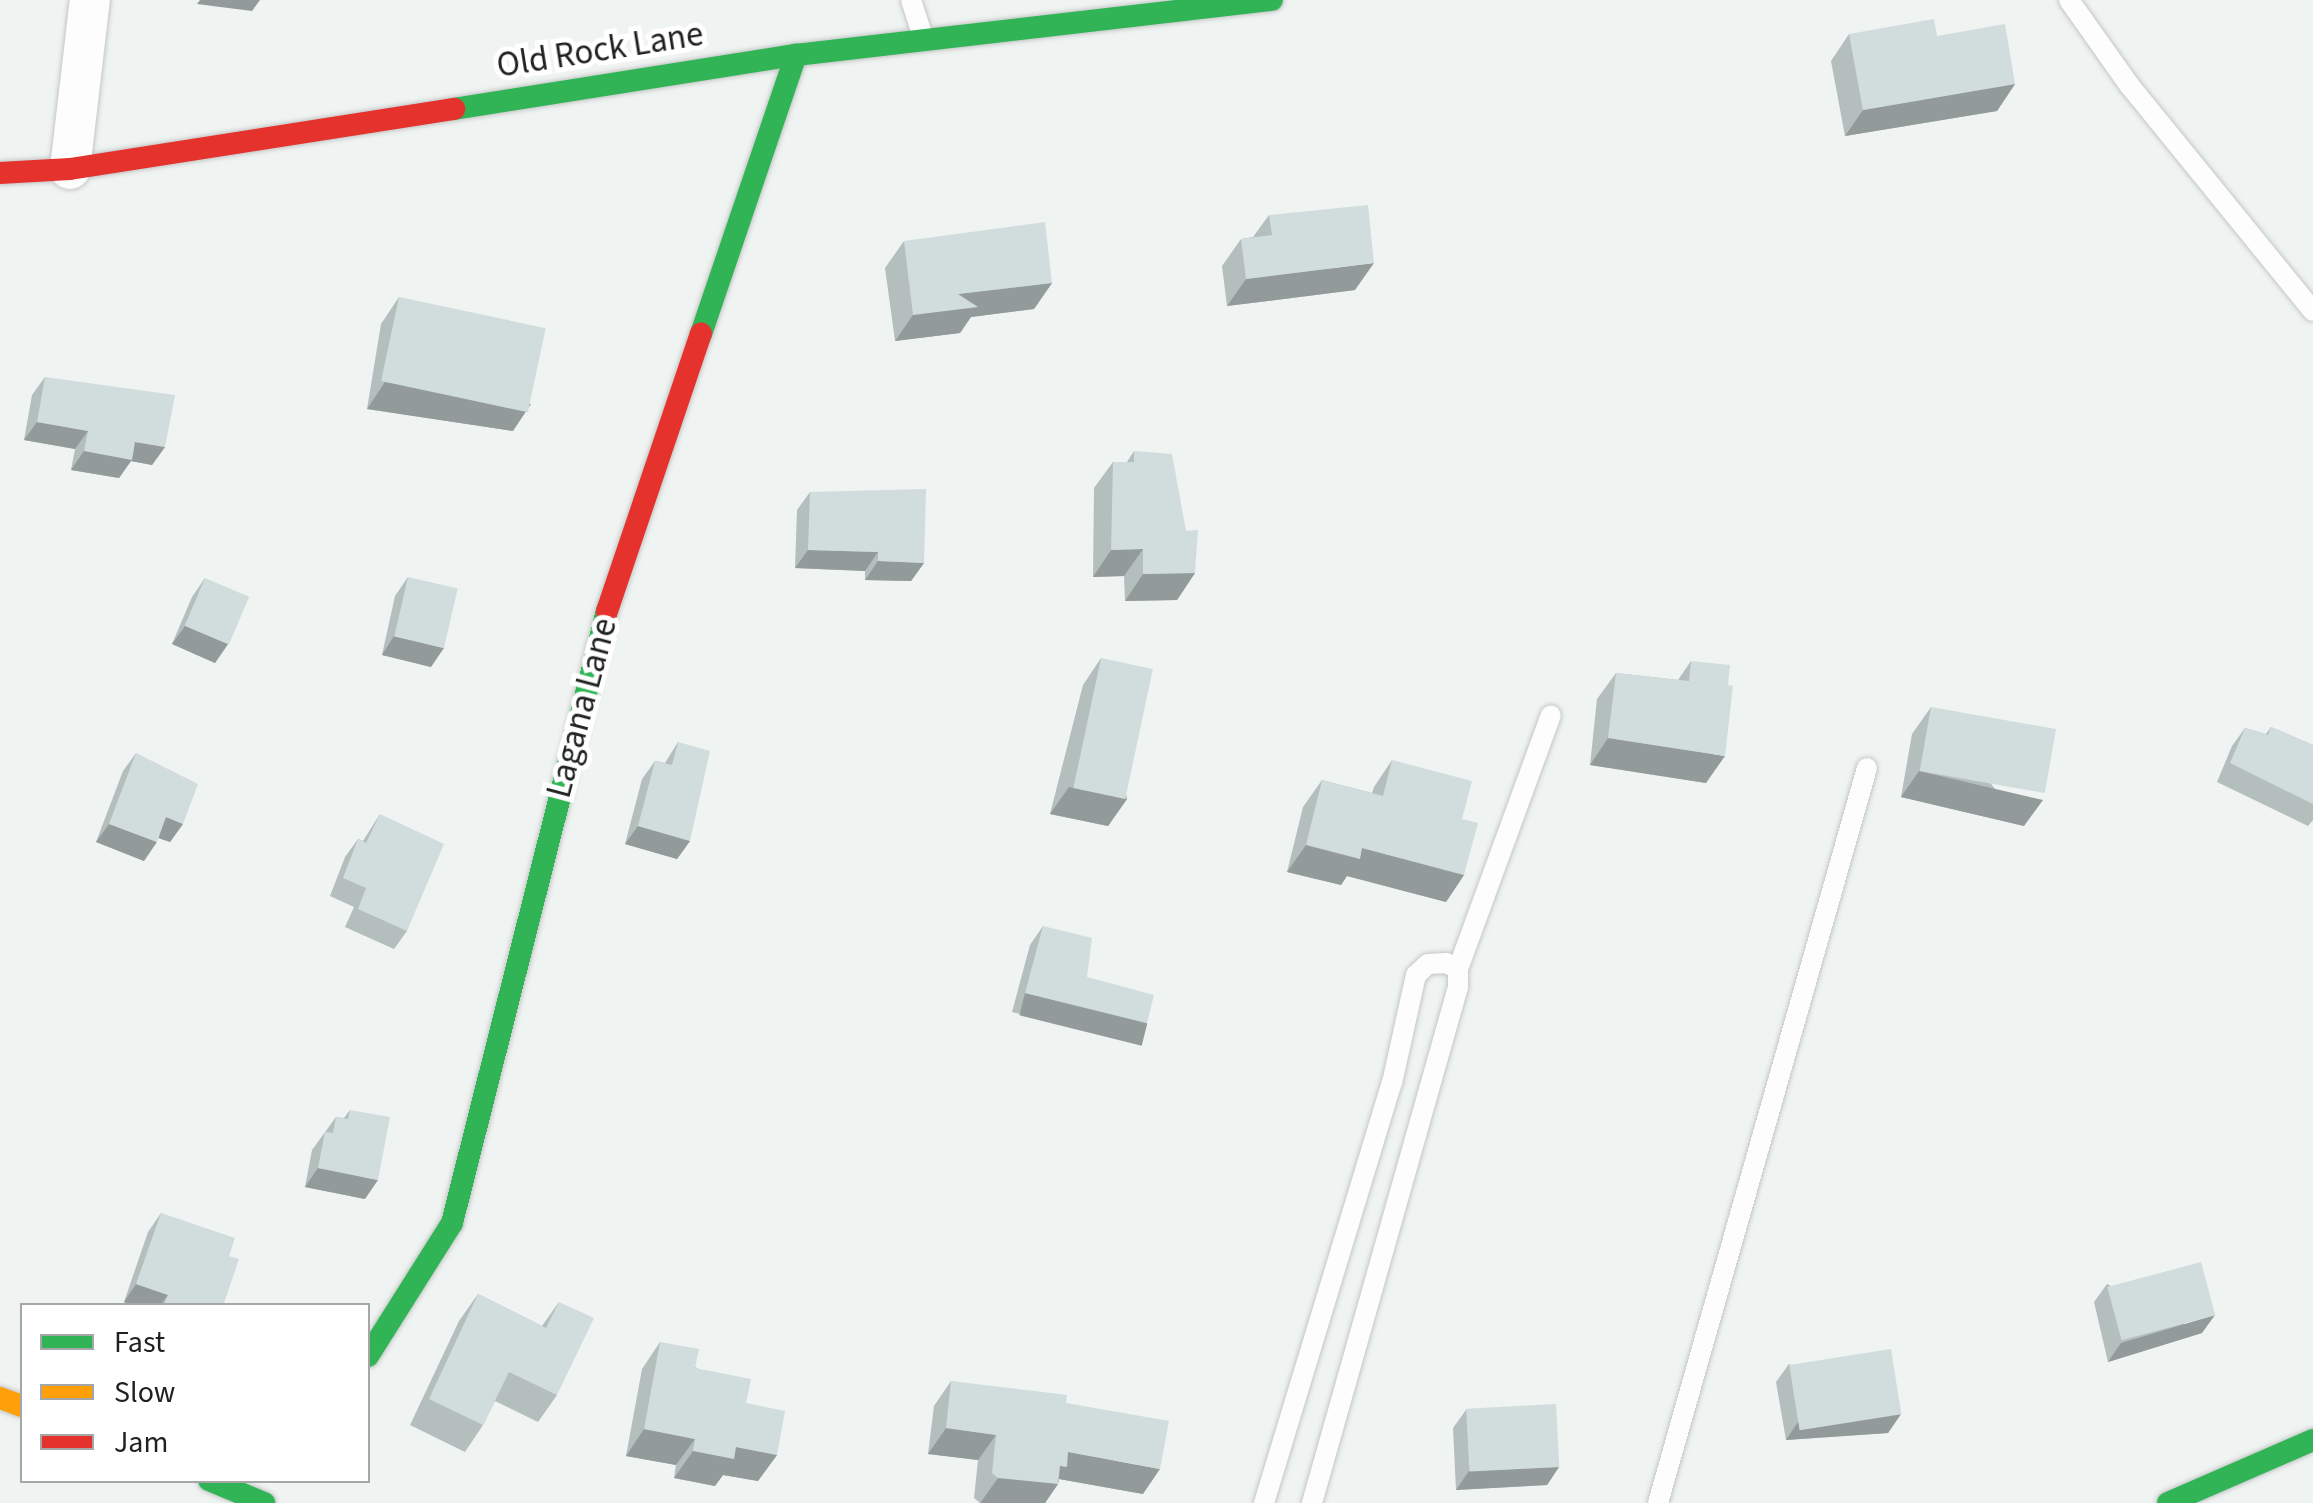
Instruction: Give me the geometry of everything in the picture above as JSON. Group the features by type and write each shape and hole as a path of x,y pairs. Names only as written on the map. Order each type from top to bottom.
{"street":[{"path":"70,169 90,0"},
{"name":"Old Rock Lane","path":"0,173 70,169 796,55 1272,0"},
{"name":"Lagana Lane","path":"370,1353 452,1223 608,607 796,55"},
{"path":"2168,1503 2313,1440"},
{"path":"216,1483 264,1503"}],"lane":[{"path":"911,0 924,40"},
{"path":"2069,0 2130,86 2313,311"},
{"path":"1312,1503 1453,1006 1458,969 1550,714"},
{"path":"1658,1503 1867,768"},
{"path":"1264,1503 1392,1083 1416,975 1428,964 1458,969"}],"building":[{"path":"1934,19 1937,36 2005,24 2015,84 1863,110 1849,34"},
{"path":"1368,205 1374,263 1246,279 1241,239 1272,235 1269,215"},
{"path":"1045,222 1052,283 958,294 978,307 913,315 904,241"},
{"path":"399,297 546,328 528,412 381,381"},
{"path":"45,377 175,395 165,447 135,442 132,460 84,451 88,431 37,422"},
{"path":"1134,451 1172,454 1186,531 1198,530 1195,573 1143,574 1143,549 1111,550 1113,462 1134,462"},
{"path":"926,489 924,563 878,561 878,552 808,550 810,492"},
{"path":"408,577 458,588 444,648 394,636"},
{"path":"205,578 249,597 229,645 185,626"},
{"path":"1101,658 1153,669 1125,799 1073,788"},
{"path":"1691,661 1730,665 1728,685 1733,686 1725,756 1608,738 1616,673 1689,681"},
{"path":"1931,707 2056,729 2045,793 1920,771"},
{"path":"2271,727 2313,745 2313,804 2230,763 2245,728 2268,735"},
{"path":"678,742 710,751 690,841 638,826 655,761 672,765"},
{"path":"136,753 198,784 183,824 166,817 157,842 109,824"},
{"path":"1392,760 1472,781 1462,819 1478,823 1464,875 1362,848 1360,859 1306,845 1322,780 1383,796"},
{"path":"380,814 444,844 407,931 358,909 366,888 343,878 358,839 366,843"},
{"path":"1043,926 1092,938 1087,977 1154,995 1147,1023 1025,993"},
{"path":"350,1110 390,1117 378,1180 318,1168 325,1132 333,1133 336,1117 348,1119"},
{"path":"161,1213 235,1238 229,1256 239,1259 224,1303 164,1303 168,1295 136,1284"},
{"path":"2201,1262 2215,1315 2122,1340 2107,1287"},
{"path":"478,1294 546,1328 559,1302 594,1318 557,1395 509,1372 483,1425 429,1399"},
{"path":"660,1342 699,1349 695,1368 751,1379 746,1403 785,1411 777,1455 736,1447 734,1459 693,1451 695,1439 644,1429"},
{"path":"1891,1349 1901,1414 1800,1430 1789,1365"},
{"path":"951,1381 1067,1395 1066,1403 1169,1421 1160,1469 1068,1452 1067,1467 1060,1466 1058,1484 998,1478 992,1473 996,1435 946,1428"},
{"path":"1556,1404 1559,1467 1469,1472 1466,1409"}],"traffic: fast":[{"path":"454,109 796,55 1272,0"},
{"path":"701,334 796,55"},
{"path":"370,1353 452,1223 607,611"},
{"path":"2168,1503 2313,1440"},
{"path":"216,1483 264,1503"}],"traffic: slow":[{"path":"0,1398 20,1405"}],"traffic: jam":[{"path":"0,173 70,169 454,109"},
{"path":"607,611 701,334"}]}
